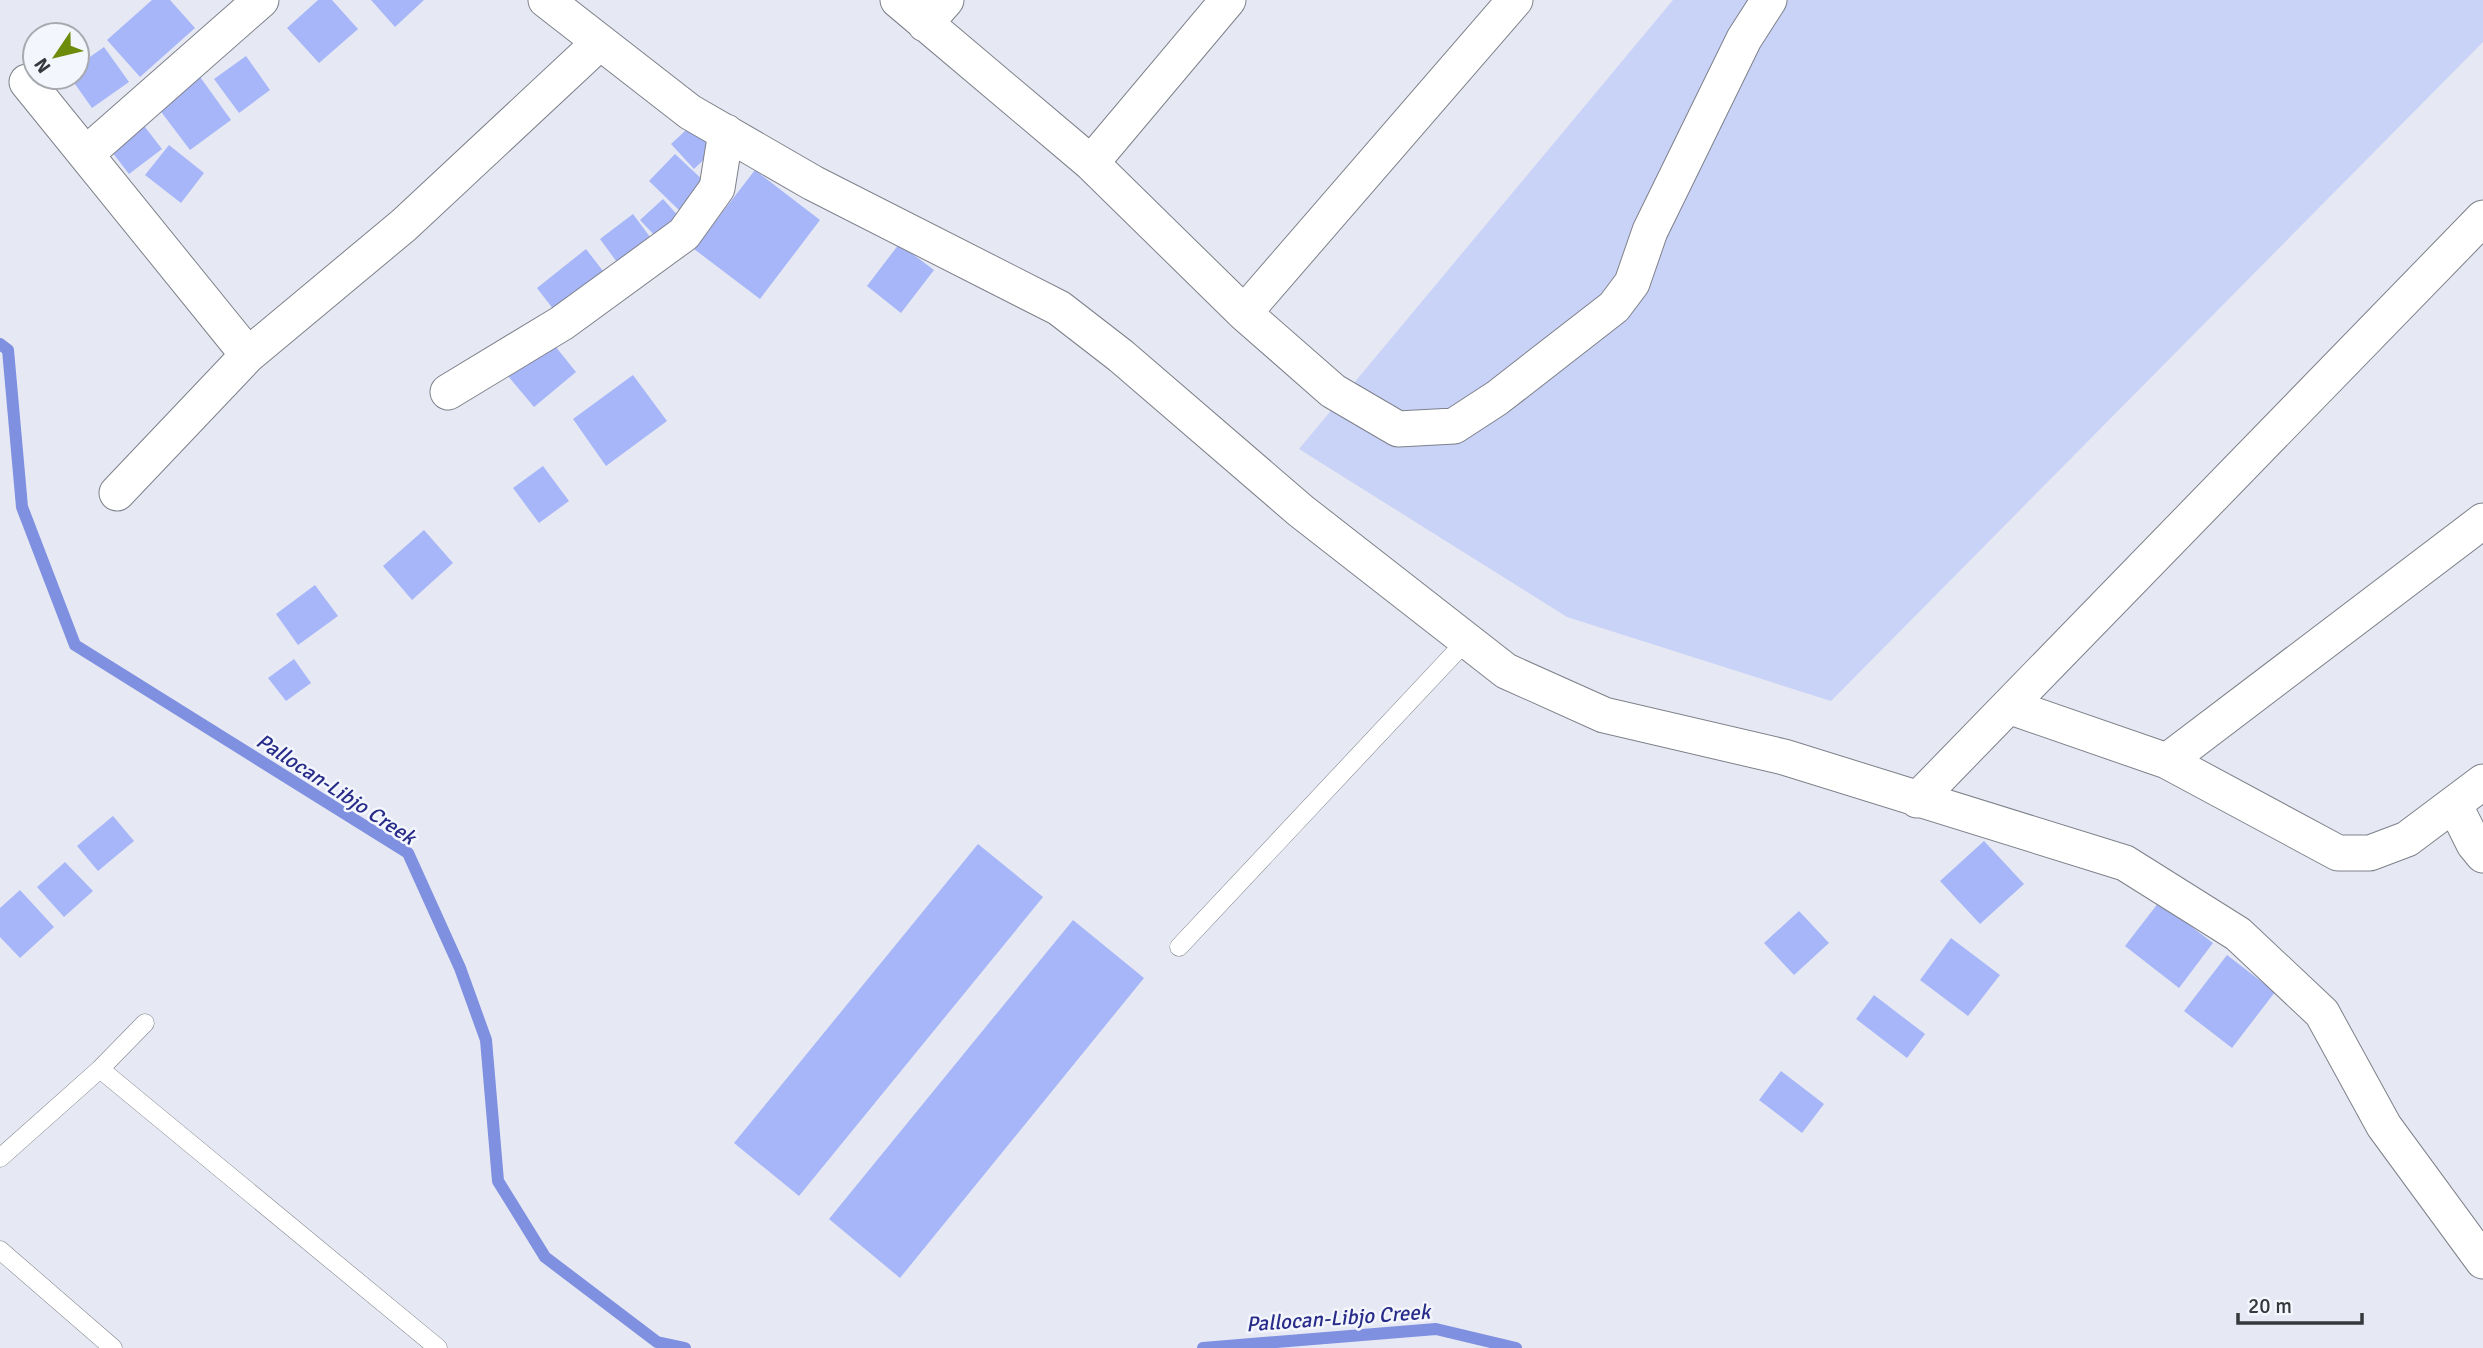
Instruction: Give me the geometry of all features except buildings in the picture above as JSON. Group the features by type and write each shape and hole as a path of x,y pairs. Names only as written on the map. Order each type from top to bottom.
{"street":[{"path":"86,154 261,0"},
{"path":"546,0 690,112 813,183 1059,308 1121,356 1301,511 1506,671 1604,715 1784,757 2125,863 2238,934 2322,1013 2384,1126 2483,1261"},
{"path":"898,0 936,12 1244,313 1333,391 1398,429 1454,426 1497,398 1603,315 1626,291 1632,283 1650,230 1744,38 1769,0"},
{"path":"1091,163 1228,0"},
{"path":"1244,313 1515,0"},
{"path":"117,493 248,355 404,225 599,43"},
{"path":"34,91 248,355"},
{"path":"448,392 562,323 684,234 717,188 726,132"},
{"path":"1917,800 2483,218"},
{"path":"2167,761 2483,521"},
{"path":"2011,706 2167,761 2338,853 2370,853 2407,839 2483,782"},
{"path":"2454,804 2474,844 2483,855"}],"lane":[{"path":"1179,947 1466,641"},
{"path":"0,1158 100,1069 145,1023"},
{"path":"100,1069 438,1348"},
{"path":"0,1250 113,1348"}],"shaded area":[{"path":"1673,0 2483,0 2483,42 1831,701 1567,617 1299,449"}],"waterway":[{"name":"Pallocan-Libjo Creek","path":"0,344 8,350 22,507 75,645 408,853 460,968 486,1040 498,1181 545,1257 657,1342 685,1348"},
{"name":"Pallocan-Libjo Creek","path":"1203,1348 1436,1329 1516,1348"}]}
